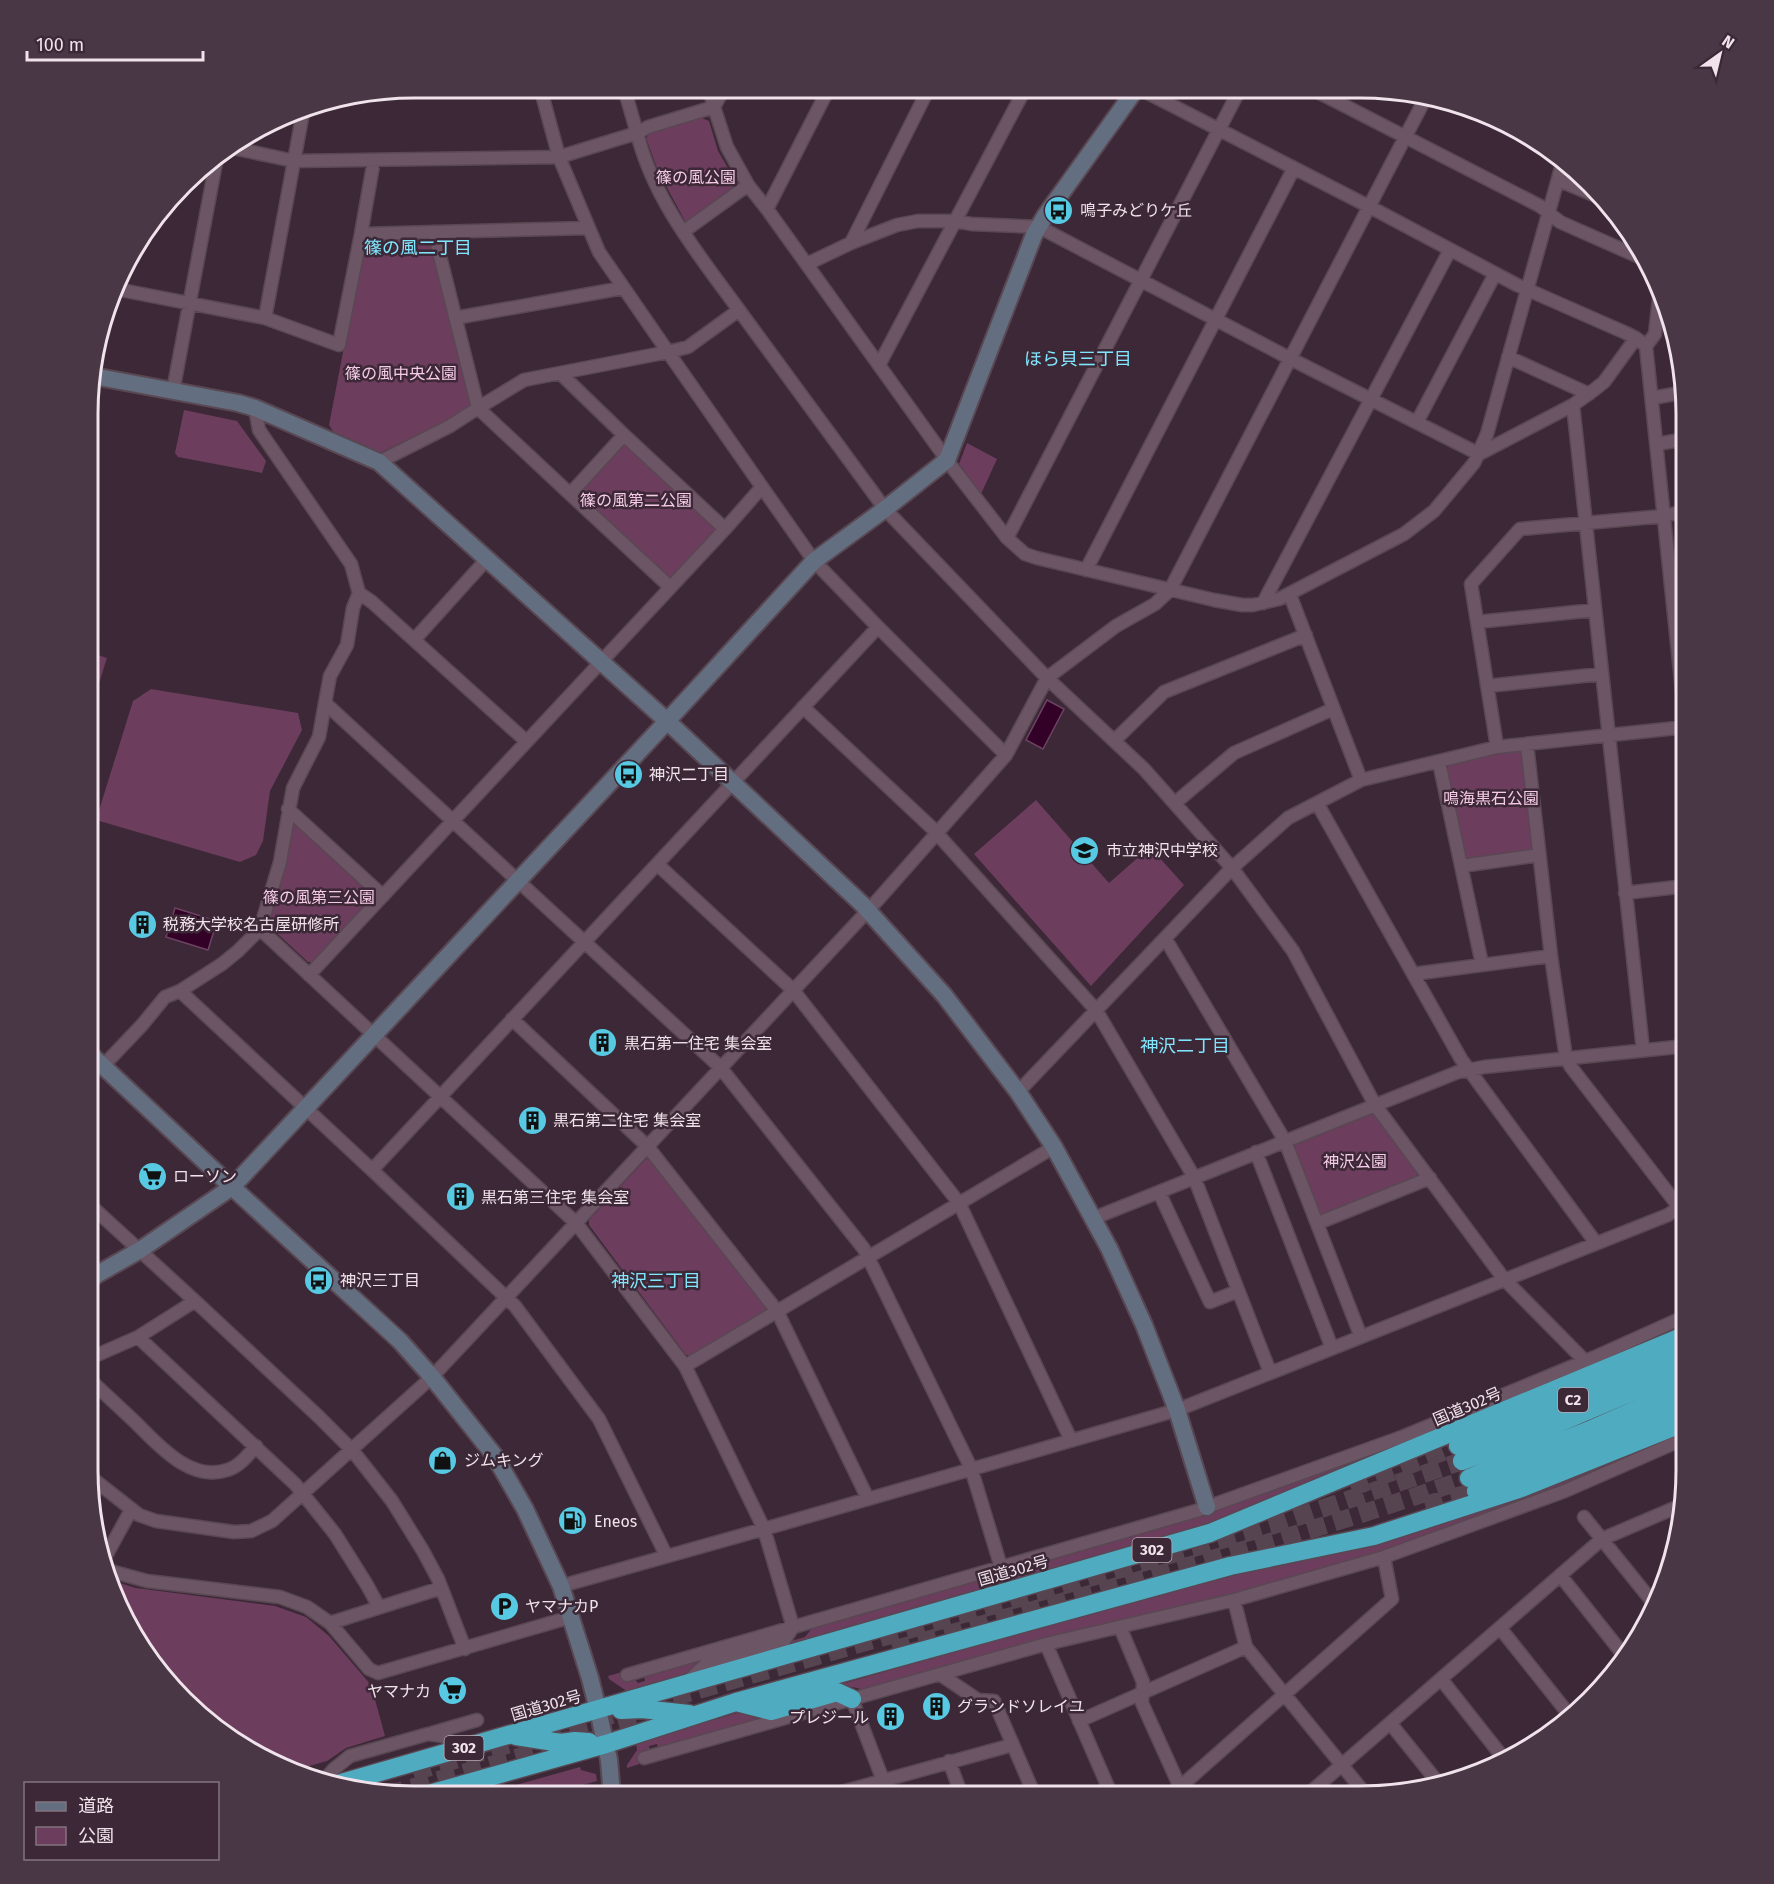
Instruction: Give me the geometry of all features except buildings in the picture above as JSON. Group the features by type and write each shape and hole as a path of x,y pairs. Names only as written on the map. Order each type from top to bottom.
{"highway":[{"name":"国道302号","path":"352,1780 1210,1533 1676,1339"},
{"name":"C2","path":"1466,1469 1607,1387 1676,1356"},
{"name":"C2","path":"1466,1469 1543,1430 1676,1373"},
{"name":"C2","path":"1466,1469 1560,1442 1676,1392"},
{"path":"1466,1469 1578,1453 1676,1409"},
{"name":"302","path":"458,1786 606,1744 736,1702 1230,1566 1374,1536 1519,1489 1676,1426"},
{"path":"736,1702 771,1711 837,1692 852,1699"},
{"path":"598,1710 642,1709 681,1714 700,1713"},
{"path":"510,1735 543,1742 575,1741 606,1744"}],"street":[{"path":"543,97 560,157 599,252 814,561 1006,755"},
{"path":"627,97 657,189 683,232 885,508 1047,678 1115,740 1232,868 1293,951 1376,1105 1504,1279 1585,1361"},
{"path":"711,97 727,147 748,185 947,460 1007,538 1025,554 1037,558 1242,605 1263,603 1290,595 1404,534 1434,511 1473,463 1487,434 1561,169"},
{"path":"240,150 294,161 560,157 714,107 719,97"},
{"path":"767,209 824,97"},
{"path":"851,243 924,97"},
{"path":"879,365 1021,97"},
{"path":"98,1274 140,1250 232,1187 668,721 814,561 947,460 1034,236 1132,97"},
{"path":"1153,97 1370,207 1495,274 1641,342"},
{"path":"1007,538 1236,97"},
{"path":"1328,97 1540,206 1560,222 1634,255"},
{"path":"98,1483 138,1515 156,1521 234,1532 251,1531 272,1521 432,1377 937,834 1006,755 1047,678 1116,626 1155,604 1170,590 1423,104"},
{"path":"265,318 302,118"},
{"path":"123,290 265,318 339,345 362,234 374,160"},
{"path":"173,391 215,168"},
{"path":"1086,570 1294,168"},
{"path":"1558,180 1585,191"},
{"path":"683,232 748,185"},
{"path":"807,264 897,225 933,220 1039,227 1479,454"},
{"path":"362,234 588,228"},
{"path":"434,232 478,408 670,587"},
{"path":"1263,603 1450,250"},
{"path":"1417,423 1495,274"},
{"path":"455,318 623,288"},
{"path":"1479,454 1573,405 1604,382 1641,342 1654,334 1658,306"},
{"path":"379,462 450,426 524,380 688,347 739,310"},
{"path":"1641,342 1652,398 1676,627"},
{"path":"1508,357 1589,394"},
{"path":"561,374 725,529"},
{"path":"100,377 255,408 379,462 668,721 868,910 944,994 1018,1092 1054,1147 1094,1218 1144,1325 1177,1410 1207,1507"},
{"path":"1652,398 1676,394"},
{"path":"1573,405 1644,1050"},
{"path":"255,408 259,430 351,564 359,592 526,741"},
{"path":"570,494 624,435"},
{"path":"1657,444 1676,441"},
{"path":"309,975 762,487"},
{"path":"1497,747 1471,584 1520,529 1676,513"},
{"path":"414,640 487,559"},
{"path":"1672,587 1676,586"},
{"path":"103,1066 165,997 180,991 222,964 260,928 274,884 293,788 319,737 330,676 347,645 353,608 359,592"},
{"path":"1290,595 1361,780"},
{"path":"1476,622 1594,609"},
{"path":"372,1170 878,627"},
{"path":"1115,740 1164,692 1306,635"},
{"path":"1487,686 1601,674"},
{"path":"325,703 720,1067 869,1257 972,1468 1000,1568"},
{"path":"803,707 937,834 1096,1010 1194,1177 1270,1372"},
{"path":"1175,803 1234,753 1333,709"},
{"path":"1018,1092 1232,868 1288,818 1361,780 1497,747 1676,729"},
{"path":"1527,745 1551,956 1566,1058 1676,1199"},
{"path":"1439,762 1482,964"},
{"path":"1317,803 1461,1059 1596,1243"},
{"path":"288,809 383,896"},
{"path":"1461,866 1539,855"},
{"path":"657,864 793,990 959,1203 1071,1440"},
{"path":"1625,893 1676,887"},
{"path":"260,928 576,1223 685,1366 764,1529 793,1627 784,1641 707,1663 682,1685"},
{"path":"1165,938 1285,1141 1361,1337"},
{"path":"1413,974 1551,956"},
{"path":"180,991 507,1296 599,1419 666,1555"},
{"path":"512,1019 647,1146 777,1311 868,1498"},
{"path":"1094,1218 1458,1072 1676,1047"},
{"path":"98,1061 399,1341 432,1377 494,1455 525,1509 561,1586 572,1617 606,1744 611,1786"},
{"path":"685,1366 1054,1147"},
{"path":"1256,1152 1332,1348"},
{"path":"1318,1223 1430,1178"},
{"path":"1159,1191 1210,1302 1238,1291"},
{"path":"561,1586 1177,1410 1676,1211"},
{"path":"98,1212 352,1450 401,1515 423,1551 441,1588 465,1649"},
{"path":"98,1355 138,1337 195,1301"},
{"path":"627,1675 1160,1523 1402,1437 1676,1320"},
{"path":"138,1337 295,1485 335,1534 368,1585 379,1607"},
{"path":"98,1387 167,1453 192,1468 219,1472 230,1470 256,1446"},
{"path":"644,1758 1046,1644 1234,1600 1384,1557 1565,1491 1676,1442"},
{"path":"1318,1786 1602,1539 1674,1508"},
{"path":"108,1552 131,1510"},
{"path":"1584,1517 1649,1598"},
{"path":"1188,1786 1392,1599 1384,1557"},
{"path":"114,1572 147,1581 280,1597 307,1607 330,1623 374,1672 382,1672 465,1649 572,1617"},
{"path":"1560,1575 1620,1650"},
{"path":"330,1623 441,1588"},
{"path":"1234,1600 1246,1647 1359,1786"},
{"path":"1120,1627 1143,1682 1143,1703 1179,1786"},
{"path":"1500,1628 1566,1711"},
{"path":"1046,1644 1107,1786"},
{"path":"1078,1721 1246,1647"},
{"path":"941,1675 978,1700 994,1701 1030,1786"},
{"path":"1441,1679 1500,1754"},
{"path":"852,1699 885,1786"},
{"path":"329,1775 350,1756 477,1720"},
{"path":"1390,1723 1434,1778"},
{"path":"428,1734 443,1736 456,1750"},
{"path":"862,1786 1012,1745"},
{"path":"949,1761 959,1786"}],"green space":[{"name":"篠の風公園","path":"702,118 709,121 718,151 738,185 692,222 685,221 658,171 646,138 650,133"},
{"name":"篠の風中央公園","path":"370,237 426,237 432,242 472,402 469,409 380,453 335,434 329,425 364,243"},
{"path":"184,410 237,421 266,461 262,473 178,457 175,453"},
{"name":"篠の風第二公園","path":"622,442 628,444 715,524 715,531 672,577 667,578 579,496 578,490"},
{"path":"967,443 997,459 981,494 959,464"},
{"path":"98,655 107,658 98,687"},
{"path":"151,689 298,713 302,730 270,791 263,841 256,855 240,862 98,821 98,814 133,701"},
{"name":"鳴海黒石公園","path":"1519,750 1524,755 1534,848 1530,853 1470,860 1465,856 1446,770 1450,763"},
{"path":"1036,800 1109,883 1150,847 1184,885 1091,986 974,854"},
{"name":"篠の風第三公園","path":"299,822 373,893 373,899 314,962 308,962 267,924 281,874 290,827"},
{"name":"神沢公園","path":"1371,1112 1378,1115 1418,1169 1416,1179 1325,1216 1319,1213 1293,1149 1296,1142"},
{"path":"646,1159 653,1160 767,1307 766,1313 691,1355 686,1355 589,1225 589,1220"},
{"path":"1676,1324 1676,1332 1230,1516 1166,1539 712,1670 711,1664 805,1637 813,1627 1161,1525"},
{"path":"1676,1433 1676,1440 1613,1468 1379,1555 1250,1592 865,1690 845,1688 771,1704 1180,1588 1354,1548"},
{"path":"118,1583 136,1588 275,1606 306,1617 329,1636 371,1685 385,1736 346,1748 327,1761 305,1767 292,1762 255,1744 205,1708 176,1679 151,1646 130,1610"},
{"path":"780,1635 687,1676 626,1694 625,1690 608,1676 622,1672 623,1680 633,1677 638,1683 645,1681 644,1676"},
{"path":"839,1695 661,1749 657,1744 649,1746 650,1751 640,1755 642,1763 627,1768 637,1750 636,1743 747,1710"},
{"path":"580,1767 581,1770 596,1774 597,1781 579,1786 513,1786"}],"shaded area":[{"path":"1047,700 1064,709 1043,749 1026,740"},
{"path":"175,908 217,921 208,950 166,937"}],"tunnel":[{"path":"1351,1488 1458,1446"},
{"path":"413,1772 1274,1525 1462,1461"},
{"path":"893,1650 1254,1547 1469,1478"},
{"path":"1425,1505 1476,1491"},
{"path":"418,1786 673,1713"}],"place":[{"name":"鳴子みどりケ丘","path":"1059,210"},
{"name":"神沢二丁目","path":"628,774"},
{"name":"市立神沢中学校","path":"1085,850"},
{"name":"税務大学校名古屋研修所","path":"142,924"},
{"name":"黒石第一住宅 集会室","path":"603,1043"},
{"name":"黒石第二住宅 集会室","path":"532,1120"},
{"name":"ローソン","path":"152,1176"},
{"name":"黒石第三住宅 集会室","path":"460,1197"},
{"name":"神沢三丁目","path":"319,1280"},
{"name":"ジムキング","path":"443,1460"},
{"name":"Eneos","path":"573,1521"},
{"name":"ヤマナカP","path":"504,1606"},
{"name":"ヤマナカ","path":"452,1691"},
{"name":"グランドソレイユ","path":"936,1706"},
{"name":"プレジール","path":"890,1717"}],"district":[{"name":"篠の風二丁目","path":"418,248"},
{"name":"ほら貝三丁目","path":"1078,359"},
{"name":"神沢二丁目","path":"1185,1046"},
{"name":"神沢三丁目","path":"656,1281"}]}
